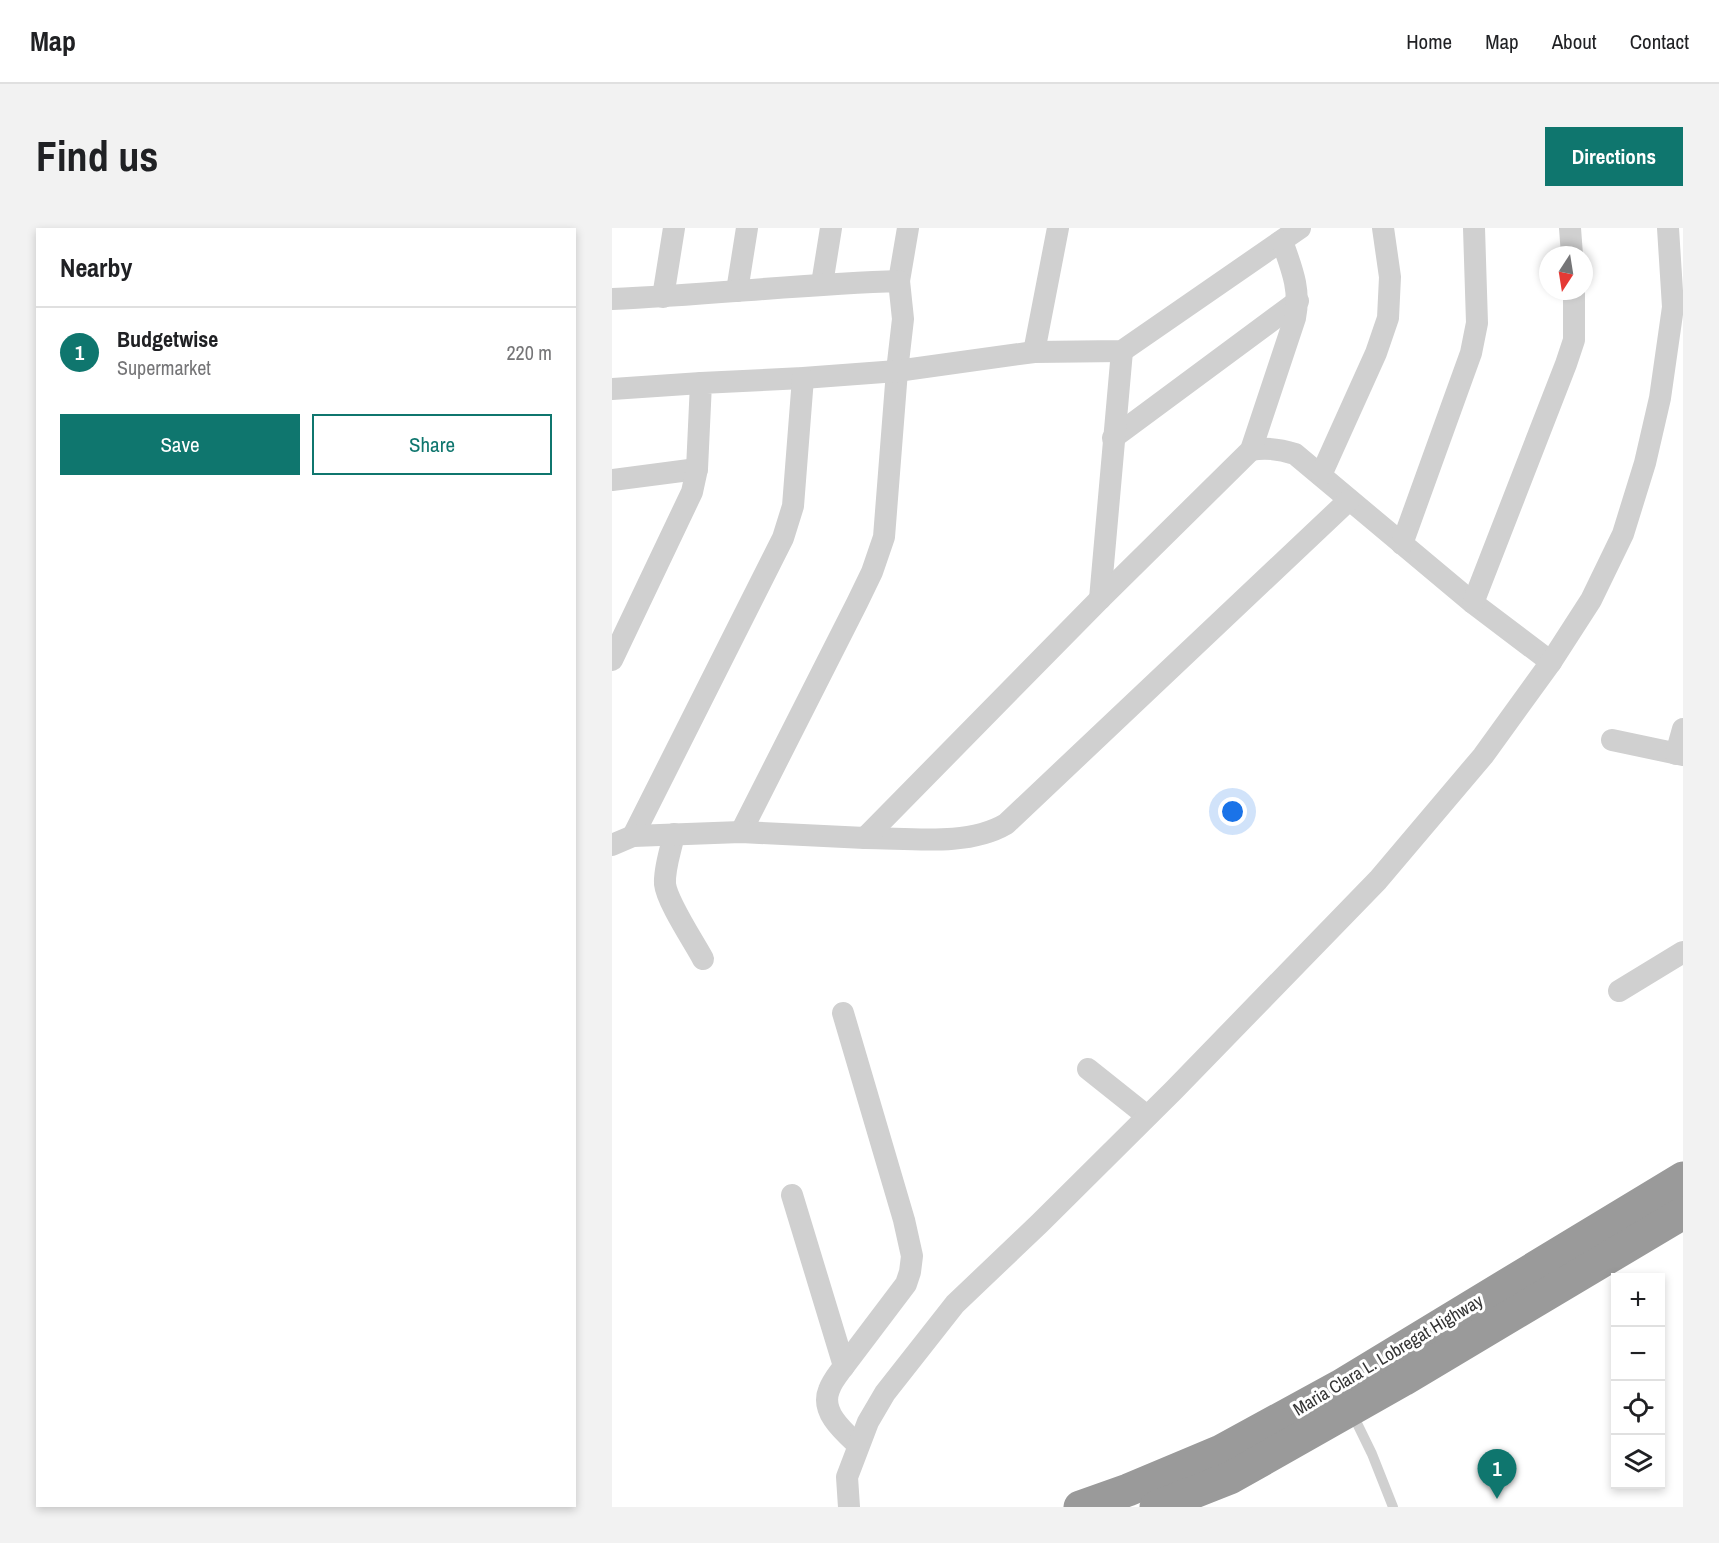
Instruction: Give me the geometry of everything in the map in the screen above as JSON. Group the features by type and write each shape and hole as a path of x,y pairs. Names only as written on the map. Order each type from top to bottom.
{"highway":[{"name":"Maria Clara L. Lobregat Highway","path":"1156,1507 1230,1478 1345,1398 1683,1178"},
{"name":"Maria Clara L. Lobregat Highway","path":"1080,1507 1128,1490 1345,1398 1683,1213"}],"street":[{"path":"663,297 674,228"},
{"path":"736,291 747,228"},
{"path":"822,284 831,228"},
{"path":"741,832 857,603 872,572 884,537 903,319 899,281 909,228"},
{"path":"1034,352 1058,228"},
{"path":"612,389 897,371 1034,352 1122,351 1300,228"},
{"path":"1322,475 1389,318 1390,277 1383,228"},
{"path":"1402,544 1471,353 1477,323 1474,228"},
{"path":"1570,228 1571,246"},
{"path":"849,1507 847,1477 868,1422 885,1394 955,1304 1148,1116 1378,880 1483,756 1551,662 1591,600 1623,534 1645,463 1660,398 1672,307 1668,228"},
{"path":"865,838 1100,599 1251,450 1295,318 1298,302 1296,282 1282,241"},
{"path":"612,299 822,284 899,281"},
{"path":"1473,603 1566,364 1574,340 1574,300"},
{"path":"1113,438 1298,302"},
{"path":"1100,599 1122,351"},
{"path":"633,836 783,538 793,506 803,378"},
{"path":"612,660 692,492 697,469 700,383"},
{"path":"1251,450 1281,449 1295,454 1473,603 1551,662"},
{"path":"612,480 697,469"},
{"path":"612,845 633,836 674,834 741,832 865,838 962,838 991,832 1006,824 1349,500"},
{"path":"1612,740 1679,754 1683,729"},
{"path":"674,834 666,868 665,886 673,905 704,959"},
{"path":"1619,991 1683,952"},
{"path":"843,1013 904,1220 912,1256 906,1284 828,1391 829,1408 837,1425 858,1445"},
{"path":"1088,1068 1148,1116"},
{"path":"792,1195 844,1366"}],"lane":[{"path":"1345,1398 1372,1454 1393,1507"}],"place":[{"name":"Budgetwise","path":"1497,1499"}]}
